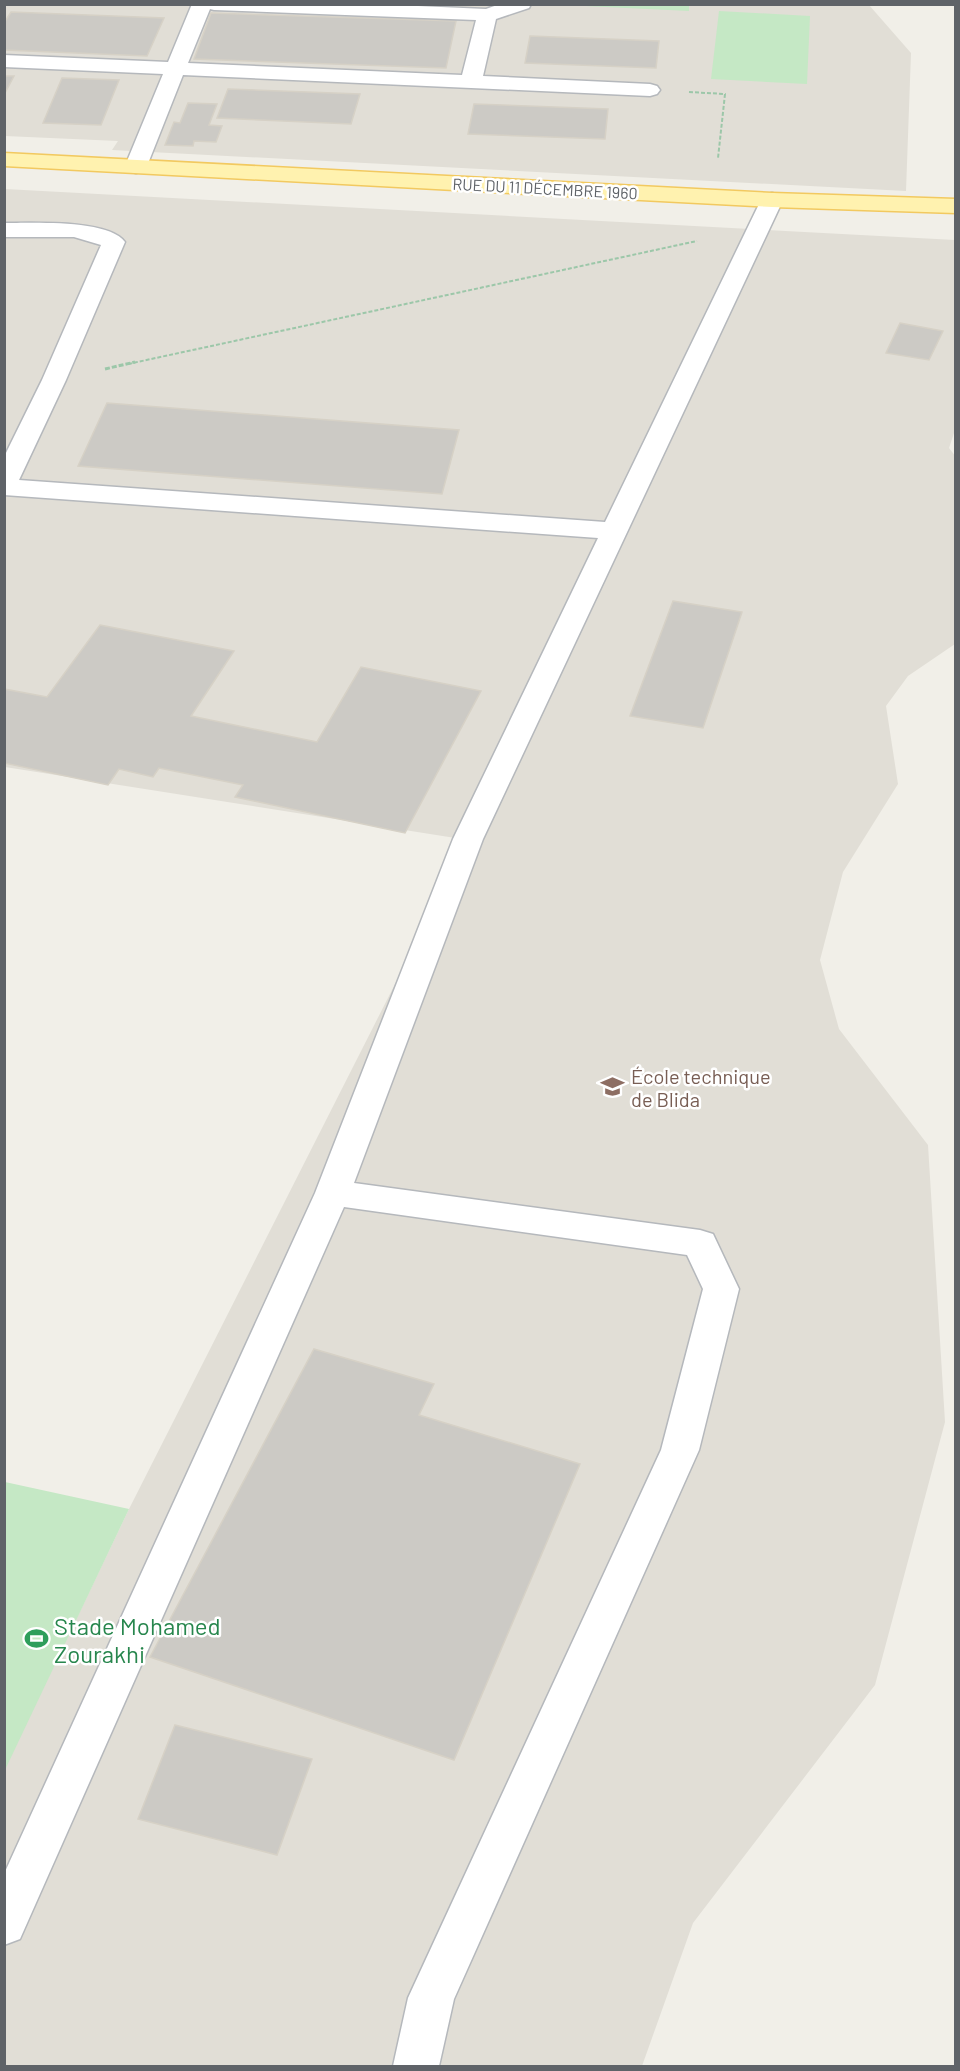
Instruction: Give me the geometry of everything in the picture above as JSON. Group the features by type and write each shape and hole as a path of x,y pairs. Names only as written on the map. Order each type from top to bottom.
{"main road":[{"name":"RUE DU 11 DÉCEMBRE 1960","path":"5,160 772,200 956,206"}],"street":[{"path":"136,166 202,4"},
{"path":"214,4 487,15 522,4"},
{"path":"471,82 487,15"},
{"path":"4,61 650,90"},
{"path":"4,1924 333,1193 468,839 772,200"},
{"path":"4,230 75,230 100,235 114,242 54,380 4,486 614,531"},
{"path":"333,1193 700,1243 721,1289 680,1450 431,1998 416,2067"}],"path":[{"path":"650,90 725,94 717,161"},
{"path":"54,380 697,241"}],"shaded area":[{"path":"5,5 869,5 911,53 906,191 112,150 118,141 5,136"},
{"name":"École technique de Blida","path":"5,189 955,240 956,427 949,448 956,457 955,644 908,676 886,706 898,784 843,872 820,960 839,1029 928,1145 945,1422 875,1685 693,1923 642,2066 5,2066 4,1770 129,1509 468,840 5,767"}],"green space":[{"path":"564,5 689,5 689,11"},
{"path":"719,11 810,16 807,84 711,79"},
{"name":"Stade Mohamed Zourakhi","path":"4,1482 129,1509 5,1770"}],"building":[{"path":"11,12 164,18 147,56 4,50 4,23"},
{"path":"211,13 456,21 446,68 194,59"},
{"path":"530,36 659,41 656,68 525,63"},
{"path":"4,76 14,76 4,95"},
{"path":"62,78 119,80 101,125 43,123"},
{"path":"228,89 360,94 351,124 217,118"},
{"path":"188,103 217,104 209,125 222,126 216,142 194,141 193,146 165,145 174,122 180,123"},
{"path":"474,104 608,109 605,139 468,134"},
{"path":"900,323 943,331 929,360 886,353"},
{"path":"107,403 459,430 442,494 78,466"},
{"path":"673,601 742,612 703,728 630,716"},
{"path":"100,625 234,651 191,716 317,742 361,667 481,691 405,833 235,797 243,785 159,768 153,777 119,769 108,785 4,763 4,689 47,697"},
{"path":"314,1349 434,1384 419,1415 580,1464 454,1760 150,1657"},
{"path":"175,1725 312,1759 277,1855 138,1819"}],"place":[{"name":"École technique de Blida","path":"613,1087"},
{"name":"Stade Mohamed Zourakhi","path":"36,1639"}]}
